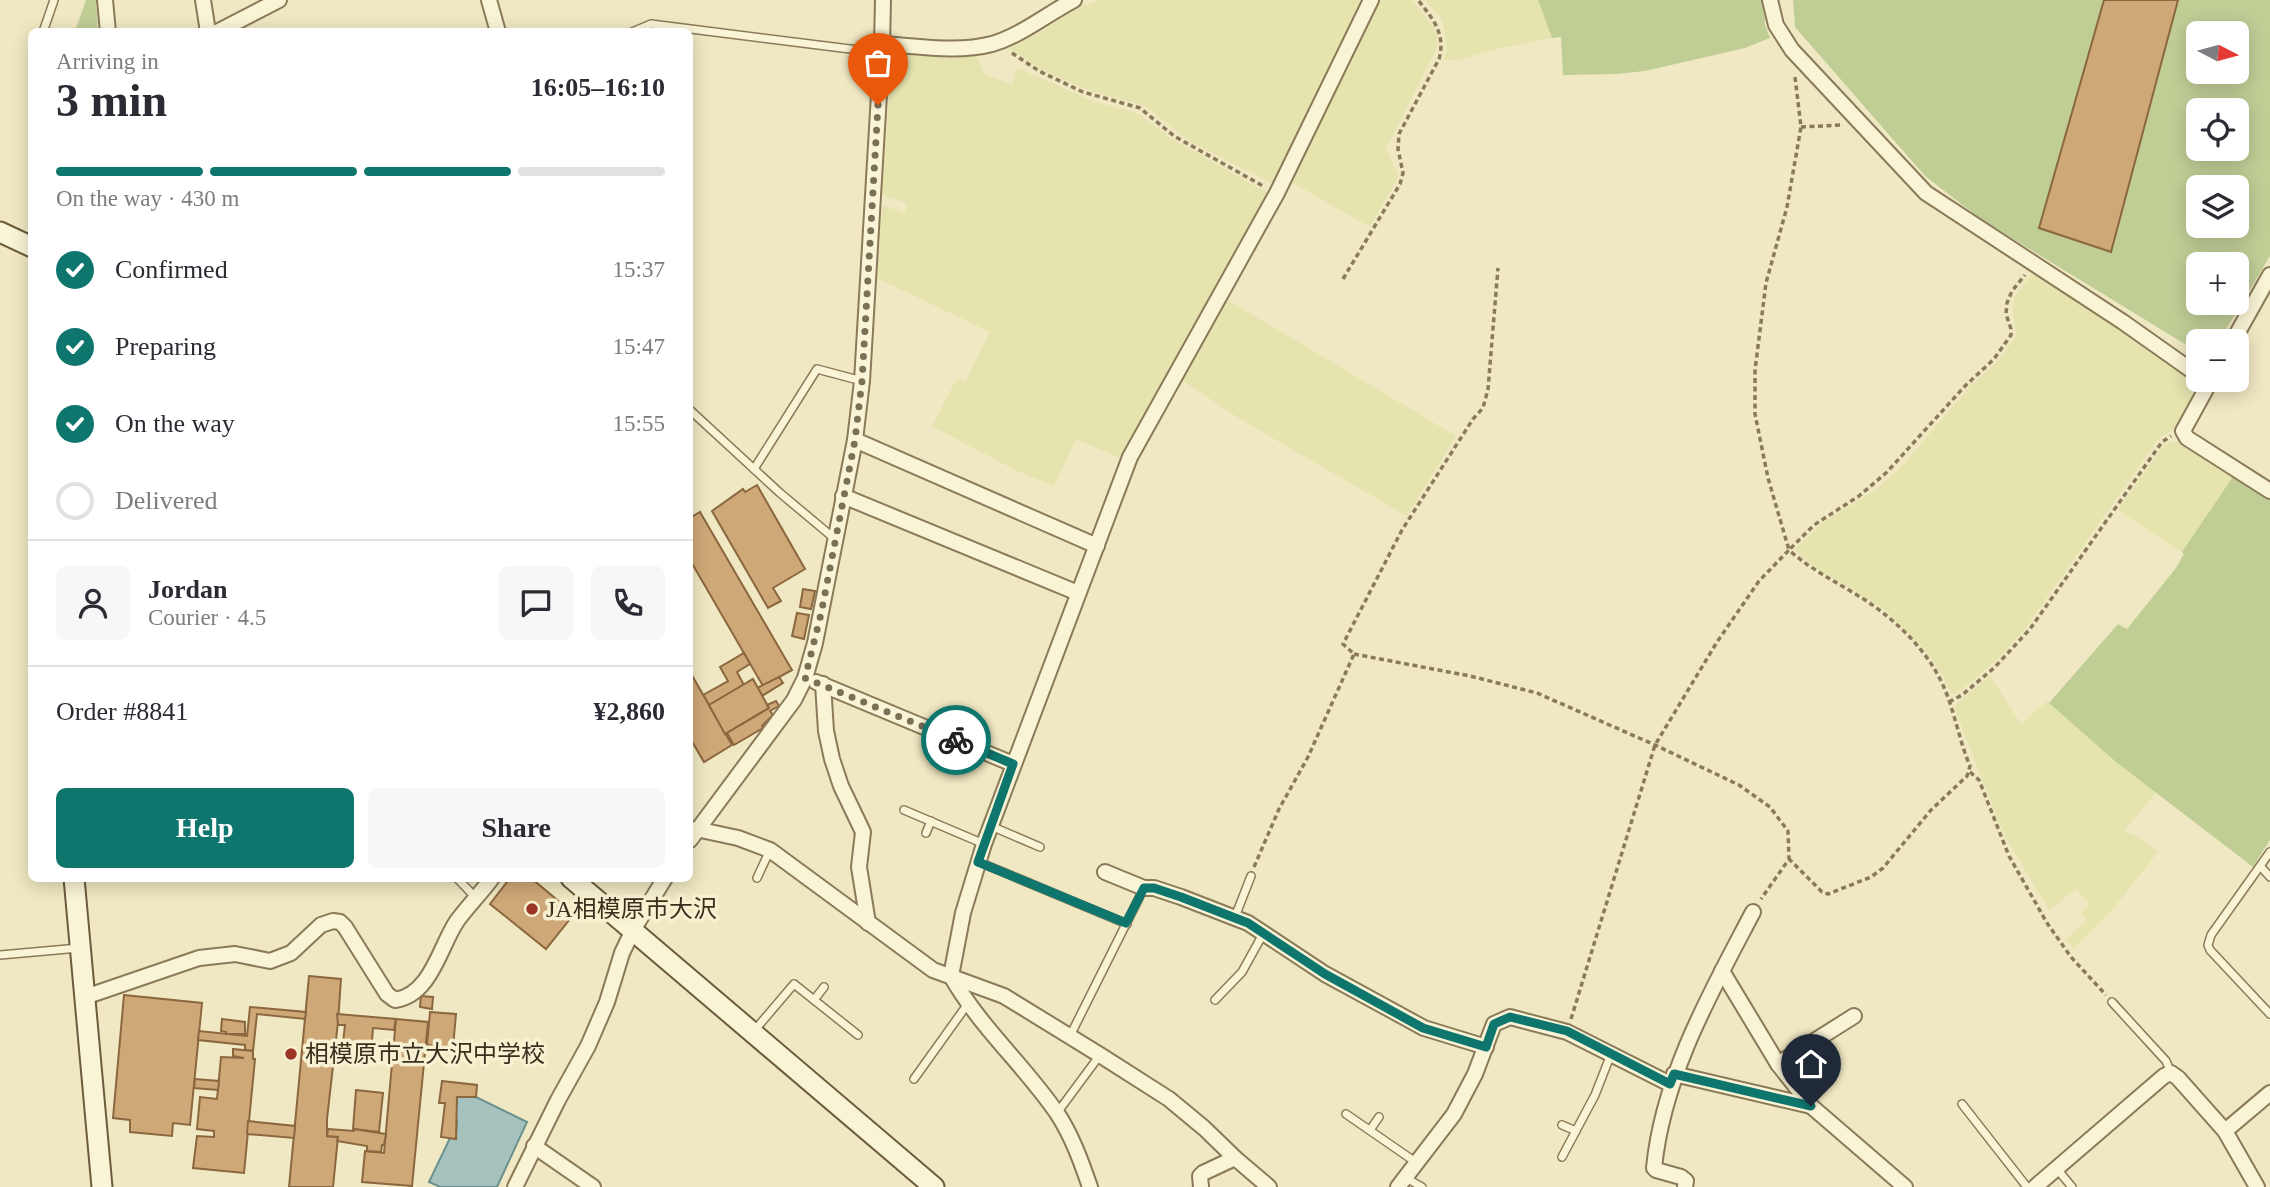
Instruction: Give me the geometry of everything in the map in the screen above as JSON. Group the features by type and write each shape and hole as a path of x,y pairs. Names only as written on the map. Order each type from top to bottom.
{"street":[{"path":"106,0 108,28"},
{"path":"203,0 207,28"},
{"path":"225,28 279,0"},
{"path":"489,0 497,28"},
{"path":"693,834 794,700 805,678 821,614 855,440 862,381 883,0"},
{"path":"882,49 962,47 996,42 1017,34 1074,0"},
{"path":"1090,1187 1074,1142 1057,1113 968,1005 951,976 963,913 1013,764 1130,457 1276,193 1371,0"},
{"path":"1770,0 1776,26 1792,50 1926,193 2186,366"},
{"path":"0,232 28,245"},
{"path":"2239,329 2270,275"},
{"path":"2200,392 2183,431 2187,438 2270,491"},
{"path":"855,440 1097,546"},
{"path":"843,496 1079,593"},
{"path":"805,678 1013,764"},
{"path":"823,684 826,731 832,759 841,786 863,832 859,867 868,923"},
{"path":"693,834 738,838 770,850 933,970 1004,996 1169,1099 1269,1187"},
{"path":"1105,872 1144,888 1163,891 1235,917 1325,974 1423,1028 1486,1047"},
{"path":"74,882 102,1187"},
{"path":"85,997 199,958 234,954 270,961 291,953 321,925 333,921 340,922 345,927 387,993 395,1000 404,998 424,982 457,921 489,882"},
{"path":"576,882 934,1187"},
{"path":"514,1187 593,1037 622,953 633,930 663,882"},
{"path":"1685,1187 1686,1181 1681,1177 1654,1168 1672,1079 1722,971 1753,912"},
{"path":"1722,971 1778,1064 1811,1106 1905,1187"},
{"path":"1778,1064 1854,1016"},
{"path":"1402,1182 1454,1114 1475,1074 1494,1024 1510,1017 1567,1031 1611,1054 1672,1079 1811,1106"},
{"path":"2035,1187 2164,1076 2171,1073 2225,1131 2257,1187"},
{"path":"2225,1131 2270,1093"},
{"path":"534,1146 593,1187"},
{"path":"1201,1187 1200,1176 1203,1173 1235,1158"}],"lane":[{"path":"44,28 54,0"},
{"path":"642,28 651,24 688,28"},
{"path":"693,29 882,49"},
{"path":"754,469 817,369 862,381"},
{"path":"693,413 835,539"},
{"path":"904,810 984,844"},
{"path":"926,833 931,821"},
{"path":"991,826 1040,847"},
{"path":"757,878 770,850"},
{"path":"2270,852 2211,935 2208,944 2210,950 2270,1014"},
{"path":"978,862 1126,923"},
{"path":"2261,867 2270,877"},
{"path":"1235,917 1251,876"},
{"path":"461,882 477,899"},
{"path":"1070,1037 1144,888"},
{"path":"1215,1000 1242,972 1264,933"},
{"path":"0,954 80,948"},
{"path":"752,1034 794,984 858,1035"},
{"path":"814,1000 824,988"},
{"path":"2112,1002 2166,1061 2171,1073"},
{"path":"914,1079 968,1005"},
{"path":"1562,1157 1595,1095 1611,1054"},
{"path":"1057,1113 1100,1055"},
{"path":"1962,1104 2027,1187"},
{"path":"1346,1114 1417,1163"},
{"path":"1370,1130 1379,1117"},
{"path":"1562,1125 1576,1131"},
{"path":"2056,1168 2072,1187"},
{"path":"1402,1182 1422,1187"}],"path":[{"path":"1343,279 1400,184 1403,173 1398,149 1399,134 1439,59 1443,46 1433,19 1418,0"},
{"path":"996,42 1040,71 1083,92 1140,108 1174,136 1276,193"},
{"path":"1789,859 1822,892 1828,894 1871,877 1883,869 1914,829 1970,772 1940,678 1916,645 1888,618 1858,595 1812,569 1789,550 1768,478 1755,414 1755,370 1766,284 1787,207 1801,127 1792,50"},
{"path":"1801,127 1860,124"},
{"path":"1567,1031 1655,745 1717,642 1759,580 1814,525 1859,496 1887,472 1965,386 2000,353 2011,335 2006,314 2007,303 2012,291 2035,264"},
{"path":"1498,268 1488,389 1483,408 1473,419 1402,530 1343,644 1354,654 1470,676 1536,693 1739,785 1770,807 1788,831 1789,859 1753,912"},
{"path":"1949,702 1976,684 2014,648 2077,564 2162,442 2183,431"},
{"path":"1251,876 1279,809 1308,757 1354,654"},
{"path":"1970,772 1979,780 2004,844 2047,923 2071,957 2112,1002"}],"green space":[{"path":"86,0 96,0 98,28 76,28"},
{"path":"1099,0 1363,0 1273,184 1189,141 1145,106 1091,91 1064,80 1009,48 1038,34 1072,11"},
{"path":"1381,0 1412,0 1434,28 1437,48 1386,149 1399,176 1370,227 1291,182"},
{"path":"1425,0 1538,0 1552,38 1458,60 1444,60 1447,48 1442,19"},
{"path":"1538,0 1764,0 1765,25 1770,38 1745,48 1645,71 1563,75 1561,37 1552,38"},
{"path":"1793,0 2270,0 2270,256 2249,291 2249,252 2186,252 2186,315 2235,315 2226,329 2186,329 2186,345 1982,220 1925,176 1795,27"},
{"path":"898,52 950,57 976,55 984,74 1012,85 1017,68 1093,101 1130,111 1140,115 1170,138 1268,193 1120,458 1076,439 1054,486 1017,471 932,426 957,378 965,382 990,332 877,278 882,208 885,206 905,213 907,203 882,193 892,57"},
{"path":"2031,275 2041,275 2186,374 2186,392 2196,392 2174,430 2159,438 2027,626 2001,656 1957,694 1951,693 1927,652 1884,609 1813,566 1796,552 1796,548 1825,521 1877,489 1901,467 1973,383 1995,364 2016,337 2013,309 2015,295"},
{"path":"1226,299 1456,436 1407,516 1240,419 1182,380"},
{"path":"2180,440 2234,475 2182,552 2118,510 2164,445"},
{"path":"2234,475 2270,498 2270,840 2253,867 2116,762 2049,703 2118,624 2127,629 2176,568 2184,554 2182,552"},
{"path":"1990,676 2021,724 2047,701 2116,762 2156,793 2124,831 2158,852 2113,909 2073,950 2066,940 2087,920 2080,913 2089,904 2076,889 2049,910 2004,835 1955,710 1957,703"}],"water":[{"path":"459,1096 476,1097 527,1122 497,1187 440,1187 429,1182 450,1138 456,1138 455,1120"}],"building":[{"path":"2104,0 2178,0 2111,252 2039,228"},
{"path":"757,485 805,569 773,588 781,601 768,608 712,511 743,489 745,492"},
{"path":"700,512 792,670 763,686 693,565 693,516"},
{"path":"803,589 815,591 811,609 800,607"},
{"path":"797,613 809,615 804,639 792,636"},
{"path":"744,653 750,664 737,672 744,685 709,705 703,695 728,681 720,667"},
{"path":"693,677 732,745 704,762 693,743"},
{"path":"779,677 783,683 762,696 757,688"},
{"path":"753,679 769,708 725,734 709,705"},
{"path":"776,701 779,706 770,711 773,715 763,728 734,745 727,733"},
{"name":"JA相模原市大沢","path":"507,882 536,882 574,914 546,949 490,904"},
{"path":"309,976 341,979 327,1119 327,1136 338,1137 333,1187 289,1187"},
{"path":"124,995 202,1003 190,1125 173,1123 172,1136 130,1132 130,1120 113,1118"},
{"path":"421,996 433,997 432,1009 420,1007"},
{"path":"250,1007 306,1012 305,1019 257,1014 253,1051 245,1050 245,1045 198,1040 199,1031 247,1036"},
{"path":"430,1012 456,1014 453,1047 427,1045"},
{"path":"337,1014 396,1019 394,1030 373,1028 371,1054 342,1051 345,1025 338,1025"},
{"path":"222,1019 245,1022 245,1034 226,1034 221,1031"},
{"path":"396,1019 428,1022 412,1186 362,1182 365,1151 384,1153"},
{"path":"233,1049 253,1051 255,1059 244,1173 193,1168 197,1136 214,1137 214,1131 197,1129 200,1097 217,1099 221,1057 244,1058 233,1056"},
{"path":"195,1079 219,1081 218,1090 194,1088"},
{"path":"442,1081 477,1085 476,1097 457,1097 456,1139 441,1137 445,1103 439,1103"},
{"path":"356,1090 383,1093 379,1132 353,1129"},
{"path":"248,1121 295,1126 294,1138 247,1134"},
{"path":"328,1129 354,1129 386,1134 384,1145 381,1152 367,1151 367,1146 337,1141 338,1137 327,1136"}],"way so far":[{"path":"878,105 862,381 855,440 815,643 805,678 956,740"}],"place":[{"name":"JA相模原市大沢","path":"532,909"},
{"name":"相模原市立大沢中学校","path":"291,1054"}],"route":[{"path":"956,740 1013,764 978,862 1126,923 1144,888 1154,888 1181,897 1248,923 1325,974 1423,1028 1486,1047 1494,1024 1510,1017 1567,1031 1670,1084 1674,1074 1811,1106"}]}
